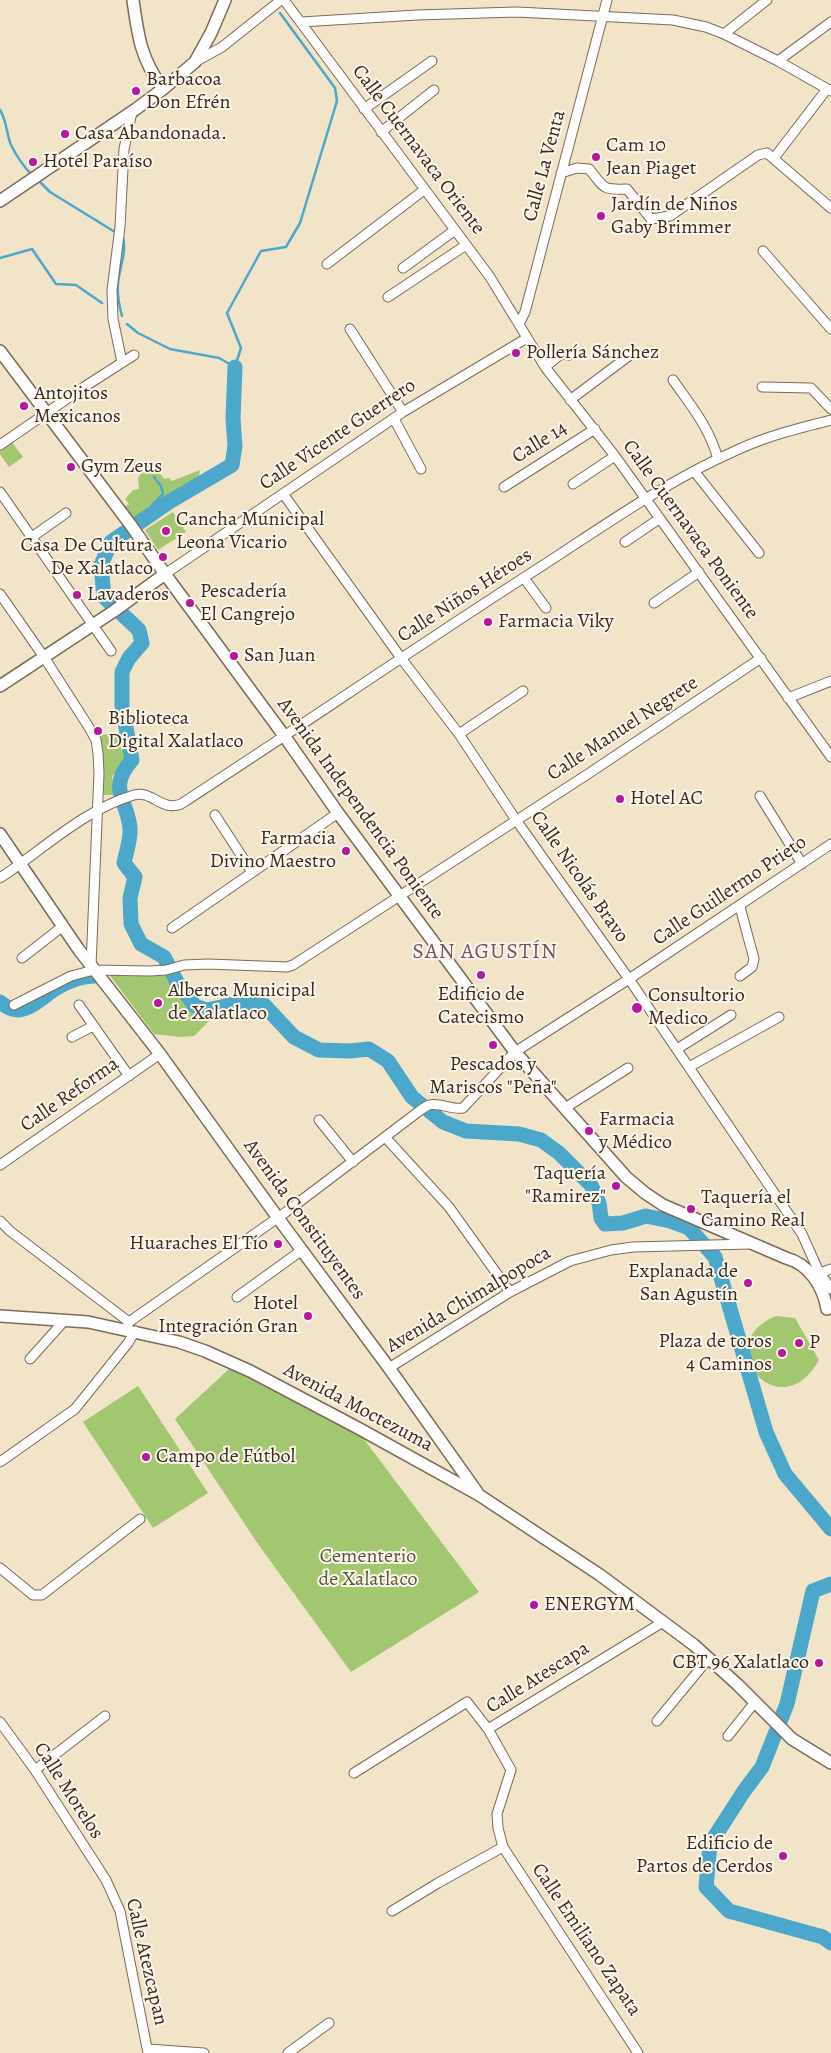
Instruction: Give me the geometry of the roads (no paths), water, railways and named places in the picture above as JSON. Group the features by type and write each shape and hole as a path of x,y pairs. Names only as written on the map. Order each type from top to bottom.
{"main road":[{"path":"133,0 141,49 151,73 163,89"},
{"path":"0,201 132,112 195,62 212,34 225,0"},
{"name":"Avenida Independencia Poniente","path":"0,350 144,543 338,813 515,1052 626,1177 644,1193 663,1204 803,1265 816,1274 829,1314"},
{"name":"Calle Vicente Guerrero","path":"0,686 94,625 165,574"},
{"name":"Avenida Constituyentes","path":"0,834 93,968 160,1054 389,1368 479,1496"},
{"name":"Avenida Independencia Poniente","path":"786,1258 808,1281 829,1314"},
{"name":"Avenida Moctezuma","path":"0,1316 130,1327 205,1351 250,1371 479,1496 600,1575 694,1645 792,1739 831,1763"}],"street":[{"path":"195,62 222,47 283,0"},
{"name":"Calle Cuernavaca Oriente","path":"283,0 490,277 519,324"},
{"name":"Calle La Venta","path":"519,324 525,312 607,0"},
{"path":"724,34 767,0"},
{"path":"301,22 417,15 517,12 673,20 706,27 778,61 829,90 774,158"},
{"path":"778,61 831,22"},
{"path":"364,109 432,61"},
{"path":"381,132 434,90"},
{"path":"122,362 113,319 112,290 120,227 124,149 132,112"},
{"path":"561,173 577,168 589,169 607,190 627,189 651,219 670,216 758,155 766,153 831,208"},
{"path":"327,264 424,190"},
{"path":"403,268 455,230"},
{"path":"388,297 466,245"},
{"path":"763,251 831,329"},
{"name":"Calle Cuernavaca Poniente","path":"519,324 545,367 615,456 831,757"},
{"path":"350,328 404,412"},
{"name":"Calle Vicente Guerrero","path":"165,574 404,412 527,338"},
{"path":"545,367 561,354 575,352"},
{"path":"570,400 634,352"},
{"path":"0,445 134,355"},
{"path":"673,380 707,428 713,439 718,459"},
{"path":"762,387 811,388 831,409"},
{"path":"394,419 421,469"},
{"name":"Calle Niños Héroes","path":"98,809 129,797 143,794 165,805 177,806 285,737 401,658 524,578 694,471 773,435 831,420"},
{"name":"Calle 14","path":"504,486 594,429"},
{"path":"573,484 615,456"},
{"path":"694,471 759,553"},
{"path":"0,492 111,651"},
{"name":"Calle Nicolás Bravo","path":"284,495 401,658 459,734 516,820 630,979 802,1234 816,1274 831,1289"},
{"path":"32,537 66,513"},
{"path":"625,542 659,519"},
{"path":"654,603 699,572"},
{"path":"524,578 546,608"},
{"path":"0,594 44,657 90,729 96,740 99,773 93,968 71,976 14,1005"},
{"name":"Calle Manuel Negrete","path":"93,968 166,970 184,965 293,965 591,772 760,658"},
{"path":"788,698 831,681"},
{"path":"459,734 523,691"},
{"path":"760,796 802,864"},
{"path":"0,878 98,809"},
{"path":"172,928 338,813"},
{"path":"215,815 252,872"},
{"name":"Calle Guillermo Prieto","path":"385,1137 414,1114 429,1105 463,1108 515,1052 740,907 831,844"},
{"path":"740,907 754,959 752,967 740,976"},
{"path":"22,958 63,926"},
{"path":"78,1005 129,1076"},
{"path":"677,1049 731,1015"},
{"path":"689,1067 779,1017"},
{"path":"72,1037 93,1026"},
{"name":"Calle Reforma","path":"0,1165 160,1054"},
{"path":"565,1108 628,1068"},
{"path":"318,1120 353,1162"},
{"path":"0,1462 75,1409 128,1342 130,1327 385,1137 449,1207 510,1292"},
{"path":"1,1224 130,1327"},
{"name":"Avenida Chimalpopoca","path":"389,1368 510,1292 570,1261 595,1253 633,1247 754,1244"},
{"path":"237,1297 302,1250"},
{"path":"816,1274 831,1269"},
{"path":"30,1359 65,1320"},
{"path":"2,1573 22,1584 33,1595 42,1595 140,1518"},
{"name":"Calle Atescapa","path":"504,1847 498,1828 497,1814 511,1770 488,1729 663,1622"},
{"path":"657,1721 709,1658"},
{"path":"354,1773 467,1702 488,1729"},
{"path":"728,1736 755,1702"},
{"path":"35,1770 105,1716"},
{"name":"Calle Morelos","path":"0,1722 35,1770 106,1880"},
{"path":"392,1912 438,1883 504,1847"},
{"name":"Calle Emiliano Zapata","path":"504,1847 638,2053"},
{"name":"Calle Atezcapan","path":"106,1880 120,1911 148,2051"},
{"path":"288,2053 329,2023"},
{"path":"148,2051 204,2053"}],"waterway":[{"path":"127,324 138,333 170,349 219,358 235,367 241,348 227,313 261,251 286,247 300,223 337,101 335,88 280,13"},
{"path":"0,110 11,145 20,161 32,175"},
{"path":"38,180 50,192 115,232"},
{"path":"122,316 118,300 118,288 124,249 123,237"},
{"path":"0,258 32,249 56,284 76,285 102,303"},
{"path":"235,367 233,419 235,446 232,465 169,502 111,542 101,565 104,597 139,630 142,643 129,658 122,672 122,706 132,760 121,778 120,786 120,794 130,828 124,863 135,877 130,898 131,924 141,944 164,957 177,982 195,1006 207,1010 244,1002 264,1005 294,1037 319,1050 350,1051 369,1049 388,1061 412,1097 443,1122 466,1131 519,1134 541,1140 559,1153 591,1185 599,1203 601,1218 605,1224 623,1223 646,1216 670,1221 689,1228 715,1257 766,1432 785,1474 831,1529"},
{"path":"152,505 163,494 161,486 154,477"},
{"path":"143,512 143,520"},
{"path":"0,1002 13,1009 23,1009 33,1005 64,984 79,978 95,976"},
{"path":"831,1584 813,1591 787,1704 762,1767 710,1844 706,1887 729,1911 823,1937 831,1943"}],"place":[{"name":"Barbacoa Don Efrén","path":"136,91"},
{"name":"Casa Abandonada.","path":"65,134"},
{"name":"Cam 10 Jean Piaget","path":"596,157"},
{"name":"Hotel Paraíso","path":"33,162"},
{"name":"Jardín de Niños Gaby Brimmer","path":"601,216"},
{"name":"Pollería Sánchez","path":"516,353"},
{"name":"Antojitos Mexicanos","path":"24,406"},
{"name":"Gym Zeus","path":"71,467"},
{"name":"Cancha Municipal Leona Vicario","path":"166,531"},
{"name":"Casa De Cultura De Xalatlaco","path":"163,557"},
{"name":"Lavaderos","path":"77,595"},
{"name":"Pescadería El Cangrejo","path":"190,603"},
{"name":"Farmacia Viky","path":"488,622"},
{"name":"San Juan","path":"234,656"},
{"name":"Biblioteca Digital Xalatlaco","path":"98,731"},
{"name":"Hotel AC","path":"620,799"},
{"name":"Farmacia Divino Maestro","path":"346,851"},
{"name":"Edificio de Catecismo","path":"481,975"},
{"name":"Alberca Municipal de Xalatlaco","path":"158,1003"},
{"name":"Consultorio Medico","path":"637,1008"},
{"name":"Pescados y Mariscos \"Peña\"","path":"493,1045"},
{"name":"Farmacia y Médico","path":"589,1131"},
{"name":"Taquería \"Ramirez\"","path":"616,1186"},
{"name":"Taquería el Camino Real","path":"691,1209"},
{"name":"Huaraches El Tío","path":"278,1244"},
{"name":"Explanada de San Agustín","path":"748,1283"},
{"name":"Hotel Integración Gran","path":"308,1316"},
{"name":"P","path":"799,1343"},
{"name":"Plaza de toros 4 Caminos","path":"782,1353"},
{"name":"Campo de Fútbol","path":"146,1457"},
{"name":"ENERGYM","path":"534,1605"},
{"name":"CBT 96 Xalatlaco","path":"819,1663"},
{"name":"Edificio de Partos de Cerdos","path":"783,1856"}],"district":[{"name":"SAN AGUSTÍN","path":"485,953"}],"park label":[{"name":"Cementerio de Xalatlaco","path":"368,1568"}]}
